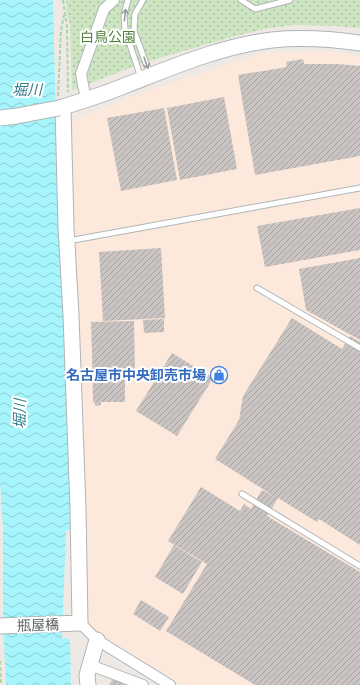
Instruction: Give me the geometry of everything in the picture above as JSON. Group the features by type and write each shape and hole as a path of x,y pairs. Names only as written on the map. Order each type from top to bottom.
{"street":[{"path":"84,90 81,74 104,9 114,0"},
{"path":"0,118 17,116 62,103 146,77 198,57 232,47 272,40 310,39 360,43"},
{"path":"62,103 78,509 78,624 97,640 170,685"},
{"name":"瓶屋橋","path":"0,626 78,624"},
{"path":"88,685 87,675 97,640"},
{"path":"90,665 143,685"}],"lane":[{"path":"128,0 124,14 124,30 146,77"},
{"path":"143,0 135,14 134,31 146,77"},
{"path":"241,0 255,9 290,0"},
{"path":"67,241 360,188"},
{"path":"257,288 360,348"},
{"path":"242,494 360,566"}],"path":[{"path":"62,103 67,27 64,16 63,0"},
{"path":"62,103 60,30 64,16"},
{"path":"0,661 1,685"}],"shaded area":[{"name":"名古屋市中央卸売市場","path":"328,51 360,56 360,685 183,685 87,627 67,123 146,91 263,53"}],"green space":[{"name":"白鳥公園","path":"66,0 360,0 360,28 294,25 264,29 146,62 72,90 70,24 67,15"}],"water":[{"name":"堀川","path":"0,0 53,0 56,126 65,298 73,528 66,531 62,638 70,639 71,685 6,685 3,621 3,527 0,482"}],"building":[{"path":"303,59 304,64 360,66 360,156 255,175 238,75 287,67 286,62"},
{"path":"224,97 237,169 180,180 167,108"},
{"path":"164,108 177,180 121,191 107,118"},
{"path":"360,208 360,250 265,267 257,226"},
{"path":"161,248 165,318 103,321 99,252"},
{"path":"360,258 360,340 306,310 299,269"},
{"path":"292,318 342,349 350,336 360,342 360,545 319,519 317,522 278,498 267,516 360,572 360,685 255,685 166,631 207,564 168,541 201,487 240,511 244,504 251,509 262,490 274,496 215,459 239,420 243,396"},
{"path":"164,319 164,332 144,333 143,320"},
{"path":"134,321 135,373 125,373 125,402 101,402 101,405 95,406 95,402 93,403 91,322"},
{"path":"172,353 213,378 177,436 136,411"},
{"path":"174,545 202,562 183,594 155,577"},
{"path":"141,600 169,617 160,631 133,614"},
{"path":"113,679 125,685 109,685"}],"place":[{"name":"名古屋市中央卸売市場","path":"219,375"}]}
